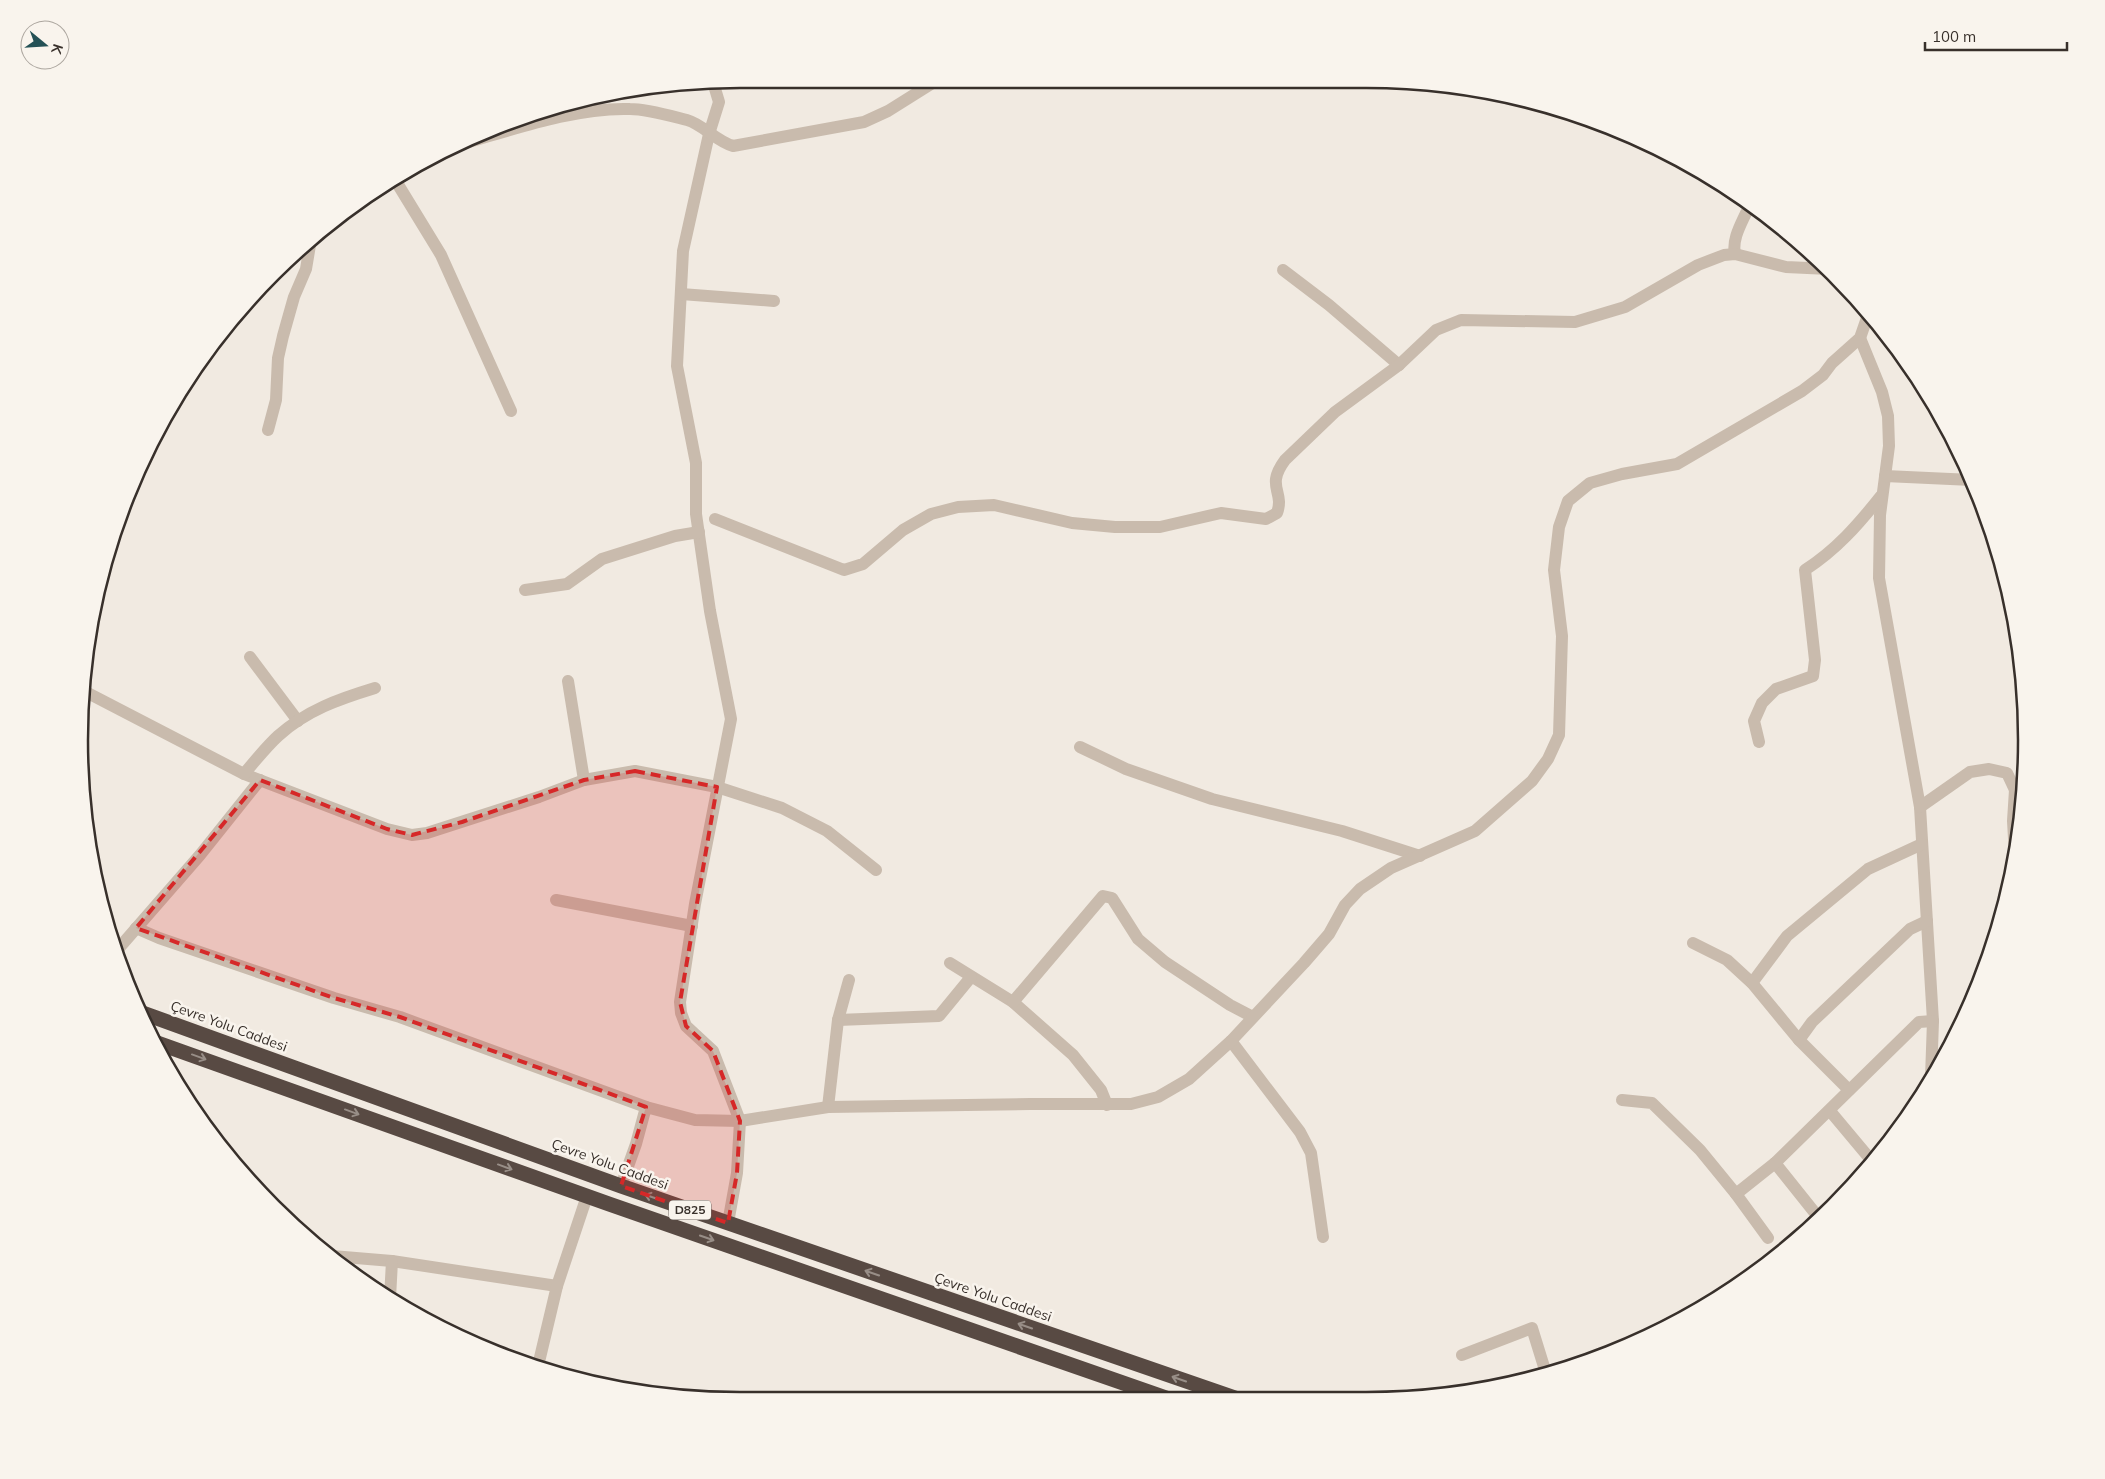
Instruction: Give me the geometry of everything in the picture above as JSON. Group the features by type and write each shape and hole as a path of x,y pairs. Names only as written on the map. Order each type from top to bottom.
{"highway":[{"name":"Çevre Yolu Caddesi","path":"149,1015 621,1186 1218,1392"},
{"name":"D825","path":"164,1045 1147,1392"}],"street":[{"path":"497,135 558,118 632,108 689,120 721,142 733,146 864,122 924,88"},
{"path":"715,89 719,102 709,134 683,251 677,366 696,463 696,514 710,612 731,718 692,926 680,1002 681,1013 686,1026 713,1051 740,1121 737,1173 728,1223"},
{"path":"398,184 442,255 511,411"},
{"path":"1735,254 1733,247 1746,213"},
{"path":"268,430 276,400 278,358 283,336 294,296 306,269 309,250"},
{"path":"715,519 844,570 863,564 903,530 931,514 958,507 994,506 1072,523 1115,527 1160,527 1221,513 1266,519 1277,513 1280,506 1275,482 1279,469 1285,460 1335,412 1399,365 1436,330 1461,320 1575,322 1626,307 1698,265 1718,256 1735,254 1786,267 1816,268"},
{"path":"1283,270 1330,305 1399,365"},
{"path":"681,294 774,301"},
{"path":"136,928 159,938 339,1000 400,1017 646,1107 695,1120 740,1121 828,1108 1131,1104 1158,1097 1189,1079 1232,1041 1304,964 1329,934 1345,905 1360,889 1392,868 1475,831 1532,781 1548,759 1559,735 1562,636 1554,570 1559,527 1568,501 1590,483 1622,474 1677,464 1696,455 1784,400 1802,391 1823,375 1832,363 1860,338 1866,322"},
{"path":"1860,338 1882,392 1888,416 1889,446 1881,496 1879,578 1920,807 1933,1021 1931,1063"},
{"path":"1885,476 1963,480"},
{"path":"1759,742 1754,721 1762,703 1776,690 1813,676 1815,660 1805,570 1825,558 1853,532 1881,496"},
{"path":"525,590 567,584 602,559 666,538 698,532"},
{"path":"250,657 298,721"},
{"path":"568,681 584,780"},
{"path":"244,774 277,737 298,721 335,700 375,688"},
{"path":"89,694 244,774 388,829 412,835 427,833 462,822 584,780 635,771 717,787 782,808 827,831 876,870"},
{"path":"1080,747 1126,769 1212,799 1342,831 1420,856"},
{"path":"1920,807 1970,772 1989,769 2007,773 2016,786"},
{"path":"121,945 200,856 260,780"},
{"path":"1752,983 1787,936 1868,869 1922,844"},
{"path":"1013,1002 1103,896 1112,898 1138,939 1165,962 1253,1017"},
{"path":"556,900 692,926"},
{"path":"1798,1040 1812,1022 1910,929 1927,921"},
{"path":"1693,943 1727,960 1752,983 1798,1040 1849,1090"},
{"path":"950,963 1013,1002 1073,1055 1101,1090 1107,1105"},
{"path":"838,1020 939,1016 971,977"},
{"path":"828,1108 838,1020 850,980"},
{"path":"1736,1194 1775,1163 1919,1022 1933,1021"},
{"path":"1232,1041 1300,1132 1311,1153 1323,1237"},
{"path":"1622,1100 1652,1103 1700,1150 1736,1194 1768,1238"},
{"path":"621,1186 636,1144 646,1107"},
{"path":"1830,1111 1867,1155"},
{"path":"1775,1163 1814,1212"},
{"path":"539,1360 557,1286 587,1196"},
{"path":"343,1257 392,1261 557,1286"},
{"path":"390,1290 392,1261"},
{"path":"1462,1356 1532,1328 1544,1366"}],"highlighted area":[{"path":"635,771 717,787 680,1002 686,1026 713,1051 740,1121 737,1173 728,1223 621,1186 646,1107 400,1017 334,998 136,928 260,780 387,829 412,835 462,822 584,780"}]}
